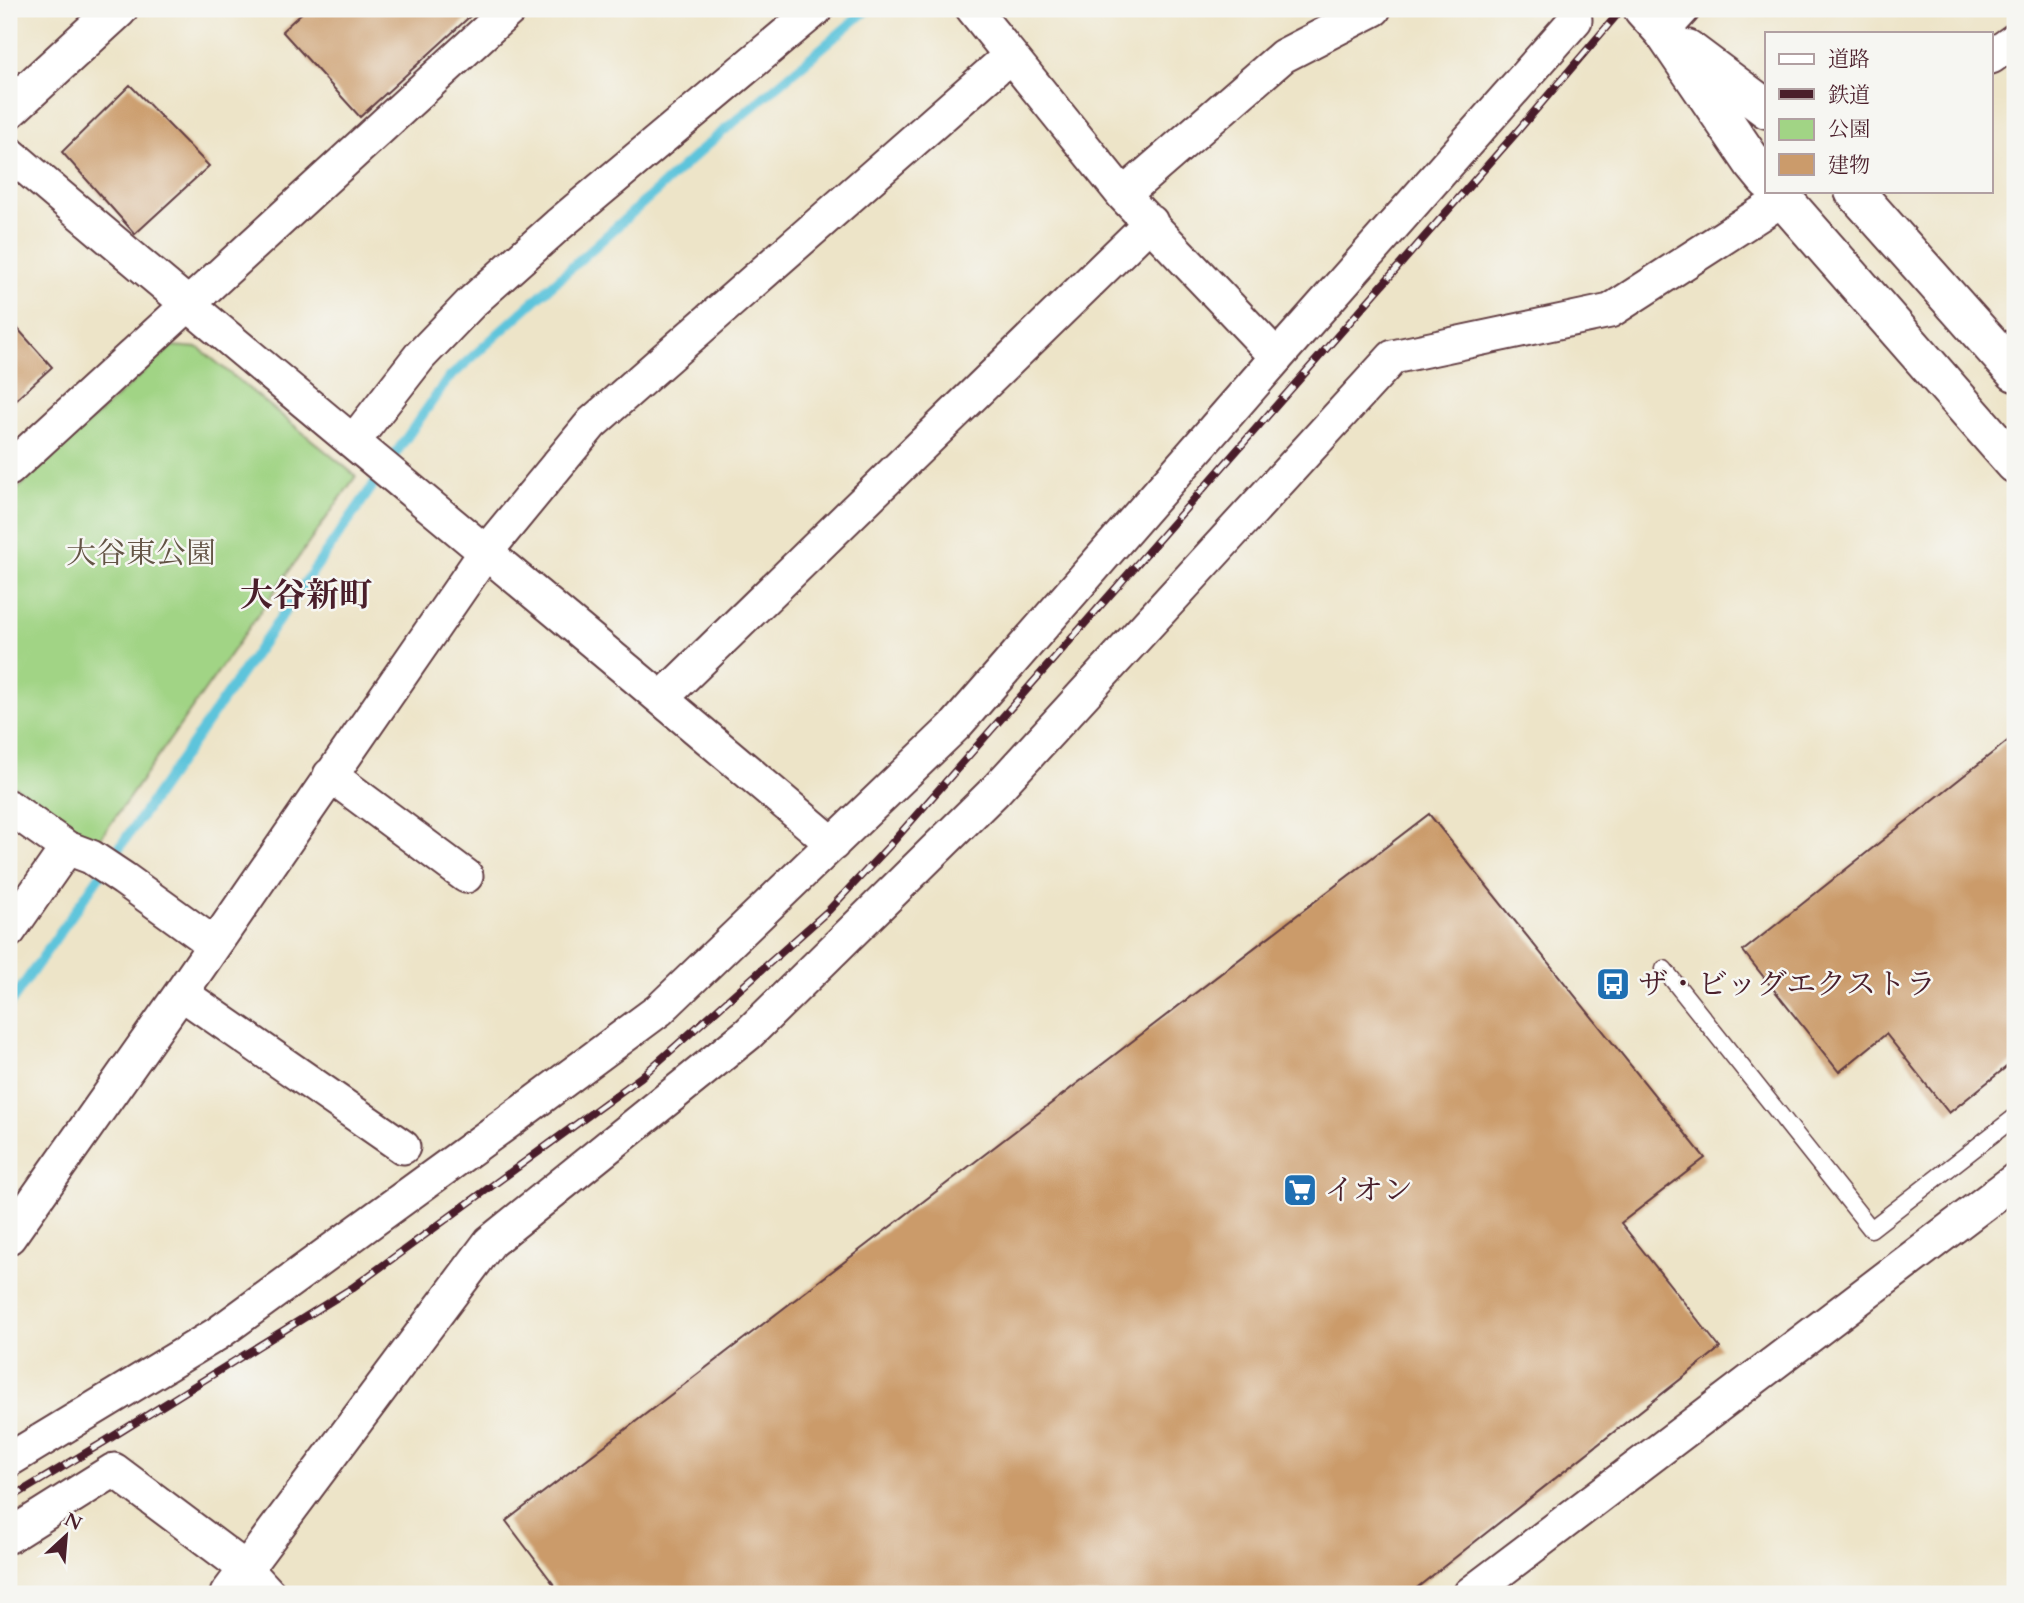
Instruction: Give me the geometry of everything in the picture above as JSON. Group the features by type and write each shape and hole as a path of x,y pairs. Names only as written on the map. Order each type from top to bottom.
{"street":[{"path":"9,109 118,9"},
{"path":"9,469 510,9"},
{"path":"364,452 421,356 473,300 558,225 816,9"},
{"path":"973,9 1123,194 1277,357"},
{"path":"1123,194 1283,56 1374,9"},
{"path":"10,1458 217,1334 659,1010 956,725 1575,20 1574,9"},
{"path":"1663,16 1765,107"},
{"path":"1663,16 1753,163 1765,178"},
{"path":"1993,56 2015,40"},
{"path":"9,1237 485,552 592,423 1010,56"},
{"path":"9,153 186,305 662,698 833,844"},
{"path":"236,1581 490,1242 748,1034 995,790 1393,357 1610,311 1772,192"},
{"path":"1777,192 2015,464"},
{"path":"1855,192 2015,372"},
{"path":"662,698 1151,222"},
{"path":"330,775 466,876"},
{"path":"9,807 124,879 214,944"},
{"path":"9,932 79,853"},
{"path":"181,993 403,1147"},
{"path":"1469,1594 2015,1180"},
{"path":"9,1536 114,1470 236,1581 269,1594"}],"lane":[{"path":"1664,970 1871,1228 2015,1117"}],"green space":[{"name":"大谷東公園","path":"172,346 199,348 356,476 97,843 9,782 9,497"}],"building":[{"path":"306,9 478,9 360,117 282,31"},
{"path":"130,85 209,166 135,234 62,152"},
{"path":"9,319 52,367 9,406"},
{"path":"2015,735 2015,1060 1949,1113 1886,1034 1839,1072 1743,951"},
{"name":"イオン","path":"1429,814 1705,1158 1621,1223 1720,1348 1409,1594 561,1594 506,1521"}],"waterway":[{"path":"9,1005 447,380 708,144 868,9"}],"railway":[{"path":"9,1499 352,1288 641,1077 829,910 891,844 1622,9"}],"place":[{"name":"ザ・ビッグエクストラ","path":"1613,984"},
{"name":"イオン","path":"1300,1190"}],"district":[{"name":"大谷新町","path":"306,595"}]}
